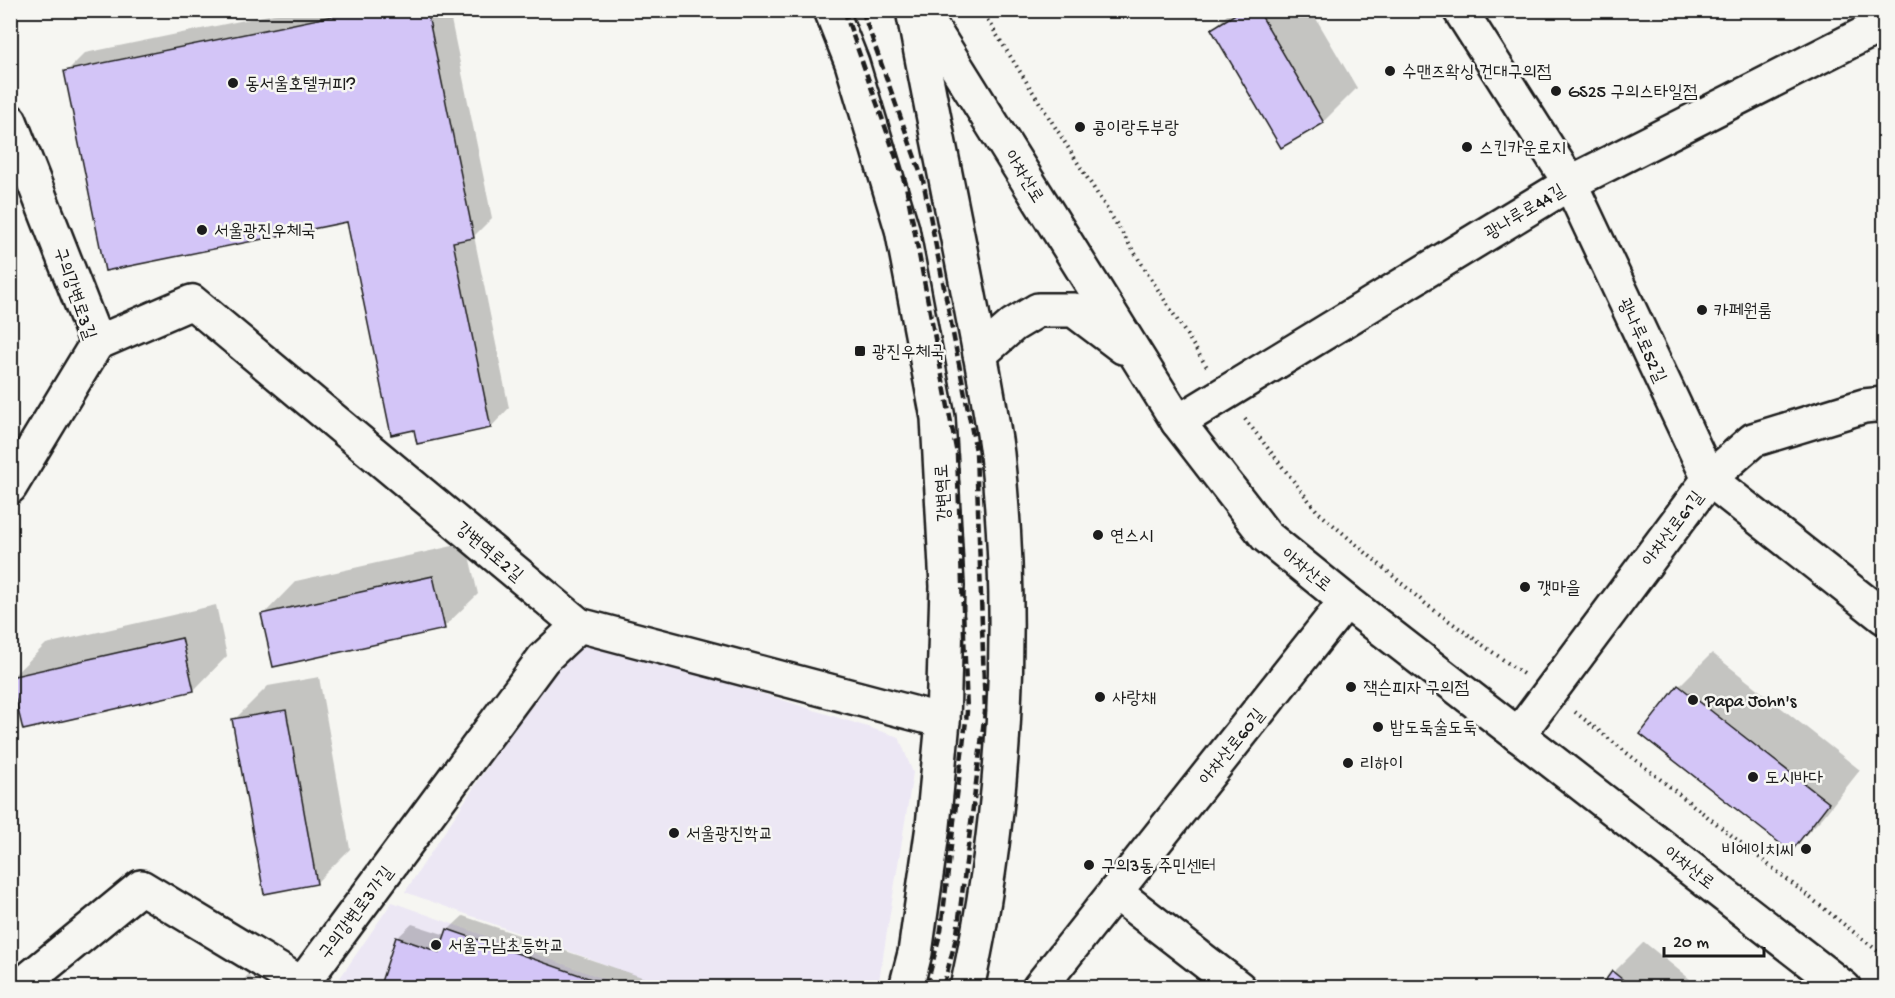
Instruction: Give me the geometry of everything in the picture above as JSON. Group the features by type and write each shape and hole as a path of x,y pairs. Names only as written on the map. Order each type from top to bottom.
{"street":[{"name":"강변역로","path":"831,10 852,63 902,229 938,418 947,586 943,721 933,825 915,953 906,987"},
{"path":"913,10 980,354 997,465 1004,556 1005,676 996,804 980,927 967,987"},
{"name":"아차산로","path":"921,10 1178,422 1266,536 1346,601 1844,987"},
{"name":"광나루로52길","path":"1460,10 1570,183 1709,479 1884,617"},
{"name":"광나루로44길","path":"1178,422 1570,183 1884,24"},
{"name":"구의강변로3길","path":"10,120 97,343 10,487"},
{"name":"강변역로2길","path":"97,343 192,302 579,625 943,721"},
{"path":"980,354 1013,325 1038,310 1074,310 1139,359"},
{"name":"아차산로61길","path":"1518,735 1709,479 1754,440 1864,406 1884,404"},
{"name":"아차산로60길","path":"1039,987 1346,601"},
{"name":"구의강변로3가길","path":"18,987 141,887 302,984 543,659 579,625"},
{"path":"1115,892 1239,987"}],"path":[{"path":"981,10 1224,394 1317,511 1427,605 1550,692 1884,956"}],"shaded area":[{"name":"서울광진학교","path":"593,640 899,737 913,773 878,987 668,987 405,892 563,652"},
{"name":"서울구남초등학교","path":"392,902 626,987 333,988"}],"building":[{"name":"서울광진우체국","path":"362,10 427,10 474,238 453,242 491,428 417,444 414,430 391,435 347,222 105,271 64,71"},
{"path":"1242,10 1258,10 1324,123 1281,148 1211,29"},
{"path":"433,576 445,629 273,667 261,614"},
{"path":"182,638 194,691 23,730 10,677"},
{"path":"1678,685 1829,803 1791,852 1640,734"},
{"path":"286,710 317,884 264,894 232,719"},
{"name":"서울구남초등학교","path":"447,929 617,988 379,988 396,937 439,952"},
{"path":"1612,971 1633,988 1600,988"}],"railway":[{"path":"844,10 906,186 957,454 967,712 941,930 926,988"},
{"path":"862,10 923,180 976,451 985,712 957,934 943,988"}],"place":[{"name":"수맨즈왁싱 건대구의점","path":"1390,71"},
{"name":"동서울호텔커피?","path":"233,83"},
{"name":"GS25 구의스타일점","path":"1556,91"},
{"name":"콩이랑두부랑","path":"1080,127"},
{"name":"스킨카운로지","path":"1467,147"},
{"name":"서울광진우체국","path":"202,230"},
{"name":"카페원룸","path":"1702,310"},
{"name":"광진우체국","path":"860,351"},
{"name":"연스시","path":"1098,535"},
{"name":"갯마을","path":"1525,587"},
{"name":"잭슨피자 구의점","path":"1351,687"},
{"name":"사랑채","path":"1100,697"},
{"name":"Papa John's","path":"1693,700"},
{"name":"밥도둑술도둑","path":"1378,727"},
{"name":"리하이","path":"1348,763"},
{"name":"도시바다","path":"1753,777"},
{"name":"서울광진학교","path":"674,833"},
{"name":"비에이치씨","path":"1806,849"},
{"name":"구의3동 주민센터","path":"1089,865"},
{"name":"서울구남초등학교","path":"436,945"}]}
